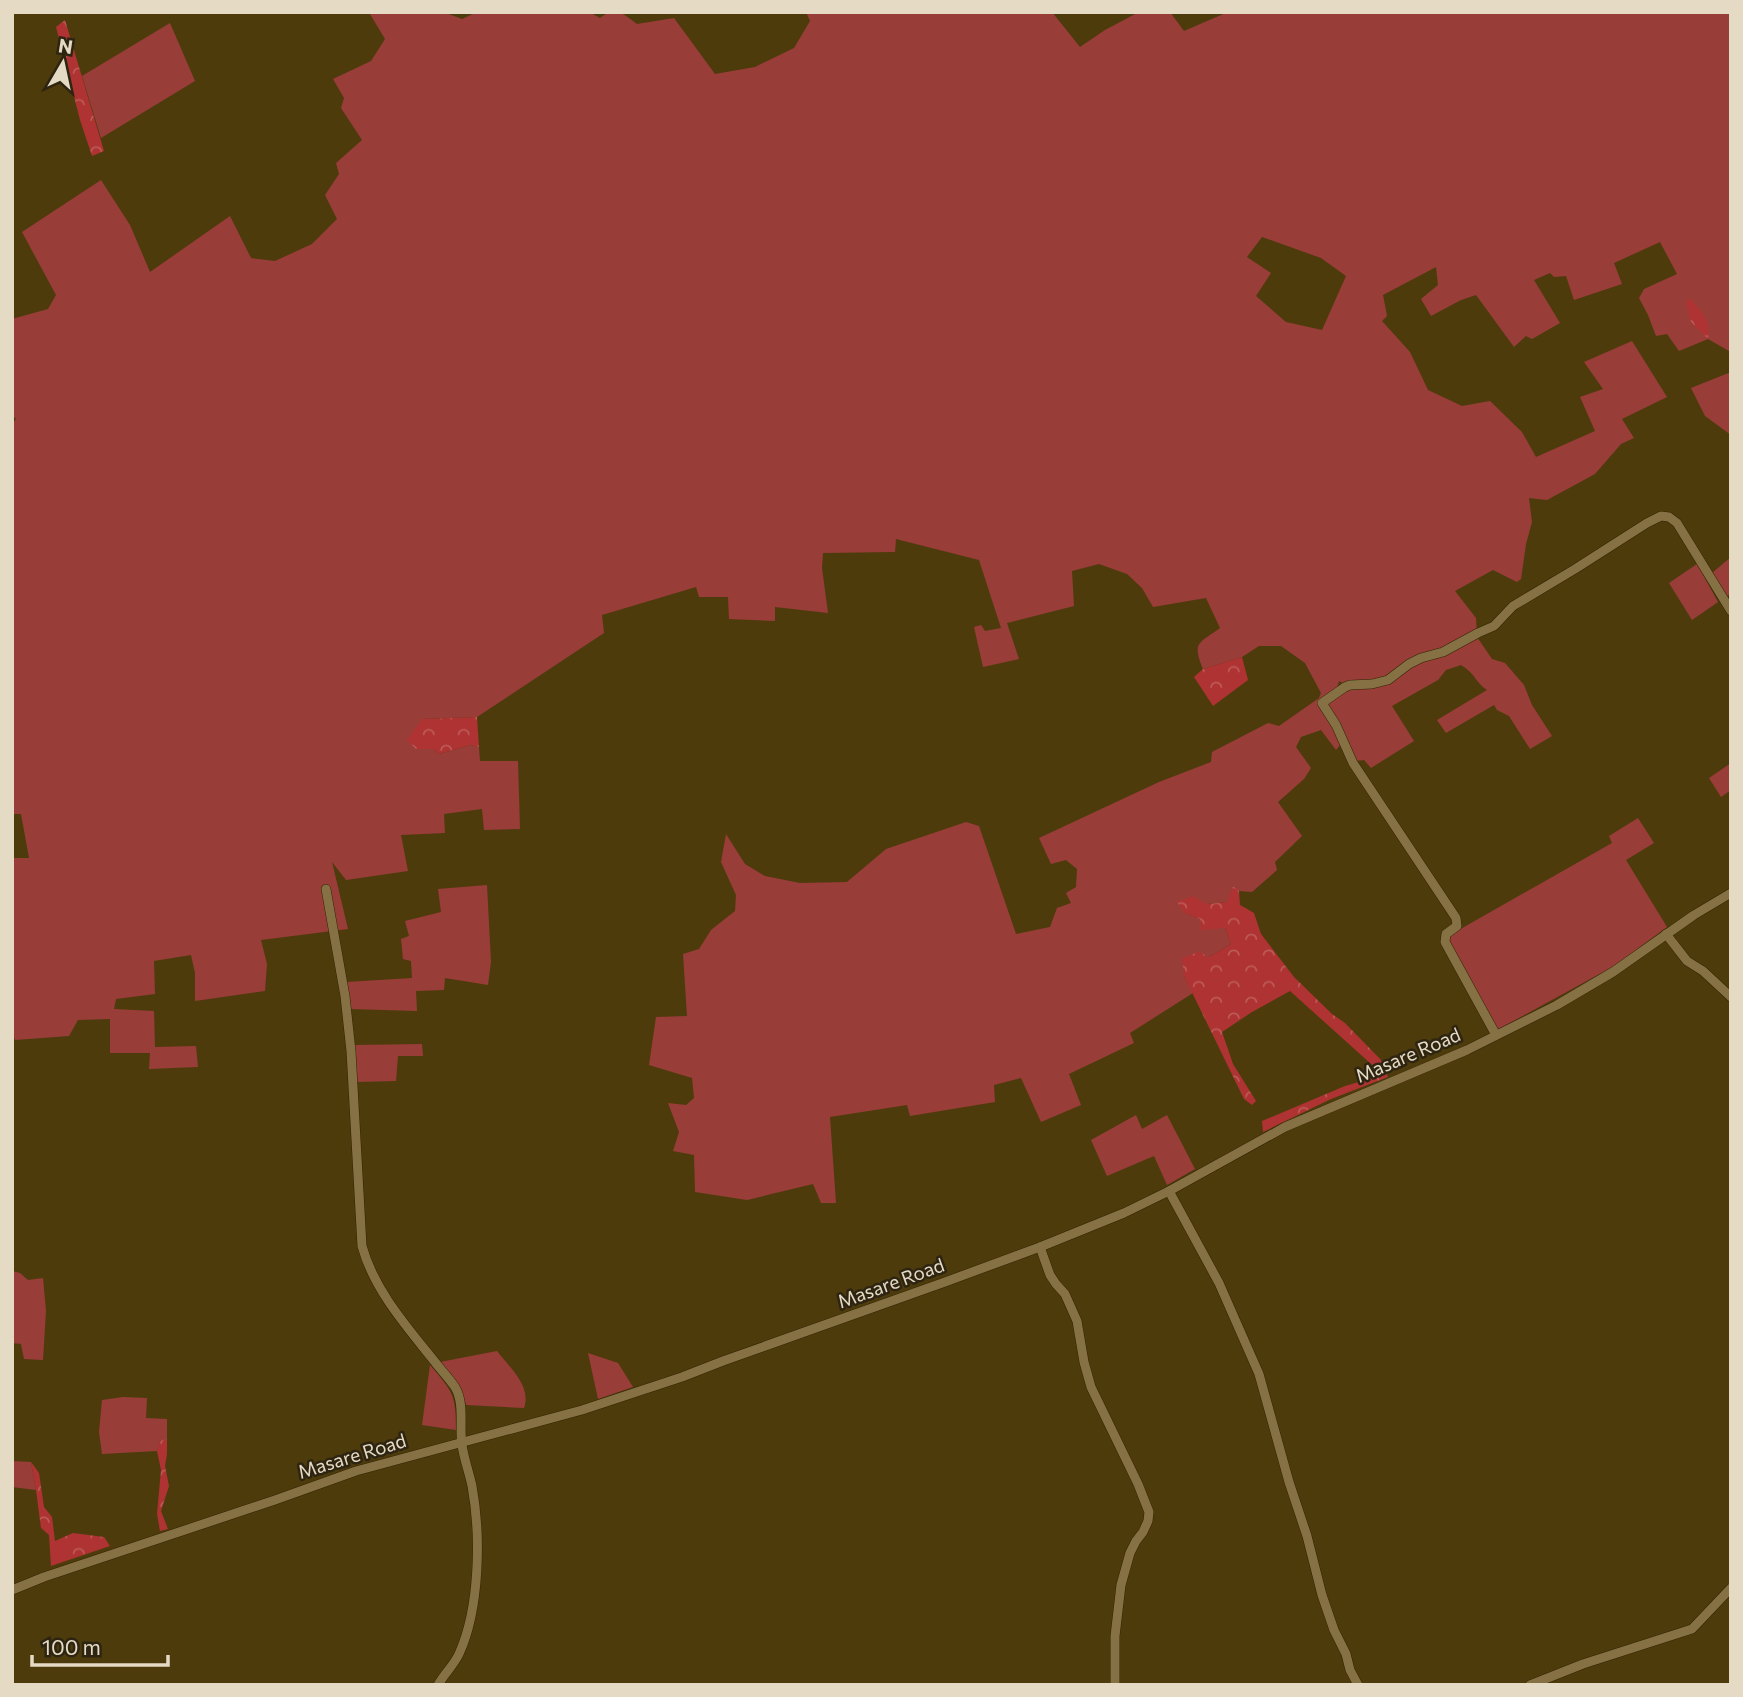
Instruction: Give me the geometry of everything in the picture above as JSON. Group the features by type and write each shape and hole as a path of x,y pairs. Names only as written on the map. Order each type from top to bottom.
{"street":[{"path":"1496,1035 1445,942 1446,934 1457,926 1456,918 1353,763 1336,725 1322,703 1345,687 1381,682 1421,658 1443,652 1494,626 1513,606 1661,516 1669,517 1677,523 1731,611"},
{"path":"326,889 345,996 351,1051 362,1246 377,1283 455,1387 460,1401 462,1443 477,1521 478,1554 466,1634 454,1662 438,1685"},
{"name":"Masare Road","path":"12,1590 355,1471 582,1410 682,1377 1040,1247 1124,1213 1285,1127 1467,1050 1557,1004 1613,972 1731,893"},
{"path":"1666,934 1687,961 1703,971 1731,997"},
{"path":"1169,1191 1219,1283 1259,1374 1322,1595 1357,1685"},
{"path":"1040,1247 1050,1275 1065,1294 1077,1321 1091,1387 1149,1512 1143,1532 1130,1553 1121,1585 1115,1636 1115,1685"},
{"path":"1530,1685 1583,1664 1692,1629 1731,1588"}],"shaded area":[{"path":"443,12 462,19 477,12 589,12 600,18 615,12 637,24 674,18 715,74 755,67 794,48 810,21 806,12 1052,12 1080,47 1139,12 1170,12 1184,31 1228,12 1731,12 1731,354 1708,339 1679,351 1667,334 1656,336 1639,298 1644,289 1677,274 1660,242 1614,263 1622,284 1574,300 1566,276 1554,277 1550,273 1534,280 1560,323 1532,339 1526,336 1514,347 1476,295 1431,316 1421,299 1438,285 1436,267 1383,295 1387,316 1382,321 1410,352 1428,390 1462,406 1490,401 1522,432 1536,457 1595,431 1580,397 1603,389 1584,362 1632,341 1667,397 1622,419 1634,438 1621,444 1595,474 1547,500 1529,498 1532,522 1521,579 1517,582 1493,570 1455,591 1476,618 1477,637 1492,659 1505,663 1524,685 1532,705 1552,736 1530,749 1509,716 1497,710 1494,705 1446,733 1437,720 1487,690 1461,665 1446,670 1438,680 1392,706 1414,741 1371,768 1364,760 1355,761 1329,709 1329,702 1352,688 1339,681 1337,688 1320,702 1341,744 1336,750 1321,730 1301,737 1296,747 1311,768 1304,779 1278,802 1302,836 1275,862 1277,870 1252,892 1239,891 1233,886 1228,902 1207,904 1185,913 1225,928 1231,944 1184,976 1193,993 1130,1033 1134,1043 1069,1074 1081,1105 1041,1122 1021,1078 994,1085 995,1102 910,1116 907,1105 830,1117 836,1203 821,1203 813,1184 747,1200 695,1192 694,1155 673,1151 679,1132 668,1103 686,1105 694,1098 692,1078 649,1065 656,1017 687,1016 683,954 699,949 711,930 735,911 736,895 721,862 726,834 745,864 765,876 800,883 847,882 886,849 966,822 979,826 1016,934 1050,927 1057,908 1071,903 1066,893 1076,887 1077,869 1066,860 1051,864 1039,838 1159,782 1211,762 1212,752 1268,723 1279,726 1319,698 1321,693 1305,663 1281,646 1259,646 1242,657 1203,669 1198,653 1199,644 1220,628 1206,598 1153,607 1142,588 1127,574 1099,564 1072,571 1074,606 1007,623 1019,659 983,667 974,627 981,625 985,631 1001,628 979,560 896,539 895,552 823,553 822,568 828,613 775,607 775,621 729,619 728,597 699,597 696,587 602,615 604,633 477,717 422,719 416,749 433,749 439,754 471,745 479,747 480,761 518,761 520,829 484,830 482,809 444,814 445,833 401,835 408,871 346,880 332,862 348,929 261,940 267,964 265,991 195,1001 195,973 191,955 154,961 155,994 116,999 114,1009 154,1011 155,1047 196,1046 198,1067 149,1069 150,1053 110,1053 110,1019 78,1020 69,1036 15,1040 12,1031 12,858 29,858 21,814 12,814 12,424 16,419 12,415 12,319 48,309 56,295 22,232 101,180 130,225 150,272 230,216 251,258 275,261 312,244 337,219 325,195 339,174 336,163 362,140 341,108 344,98 333,79 371,61 385,39 370,14","holes":["1262,237 1321,258 1346,276 1322,330 1286,322 1256,296 1271,273 1247,257"]},
{"path":"170,23 195,81 101,138 82,76"},
{"path":"1731,372 1731,435 1705,416 1691,388"},
{"path":"1731,557 1731,593 1726,597 1712,573"},
{"path":"1697,564 1718,602 1692,620 1669,583"},
{"path":"1731,763 1731,790 1721,797 1709,778"},
{"path":"1638,818 1654,843 1626,860 1667,927 1614,966 1497,1030 1450,943 1450,935 1612,843 1609,836"},
{"path":"487,885 491,962 488,985 445,978 444,990 416,991 417,1011 350,1009 346,982 412,978 411,961 403,959 401,939 409,936 405,921 441,912 438,889"},
{"path":"422,1044 423,1056 398,1056 396,1081 357,1082 354,1045"},
{"path":"1136,1115 1142,1129 1167,1115 1195,1169 1167,1185 1154,1156 1107,1176 1091,1140"},
{"path":"12,1271 20,1273 28,1280 43,1278 46,1311 43,1360 24,1359 21,1344 12,1343"},
{"path":"497,1351 522,1385 526,1400 524,1408 466,1405 463,1395 440,1362"},
{"path":"588,1353 618,1363 633,1387 598,1399"},
{"path":"430,1365 452,1394 456,1430 422,1425"},
{"path":"147,1398 146,1418 167,1419 167,1439 160,1442 157,1451 102,1454 99,1432 102,1400"},
{"path":"12,1461 31,1462 36,1490 12,1487"}],"green space":[{"path":"65,20 104,151 92,156 56,27"},
{"path":"1691,299 1707,322 1708,339 1691,322 1686,301"},
{"path":"1242,657 1248,680 1213,706 1194,677 1203,669"},
{"path":"477,717 479,747 471,745 439,754 433,749 416,749 407,740 422,719"},
{"path":"1233,886 1239,891 1240,905 1254,913 1261,934 1294,977 1381,1060 1388,1077 1331,1099 1263,1132 1262,1121 1380,1072 1290,991 1222,1032 1233,1064 1256,1101 1252,1105 1244,1099 1184,976 1182,958 1199,952 1209,957 1231,944 1225,928 1201,930 1200,919 1185,913 1177,902 1193,896 1207,904 1227,902"},
{"path":"167,1439 165,1466 169,1486 161,1511 168,1529 160,1531 157,1514 161,1470 157,1451 160,1441"},
{"path":"31,1462 39,1473 44,1507 52,1517 55,1541 73,1533 104,1537 110,1546 51,1566 49,1535 41,1528"}]}
